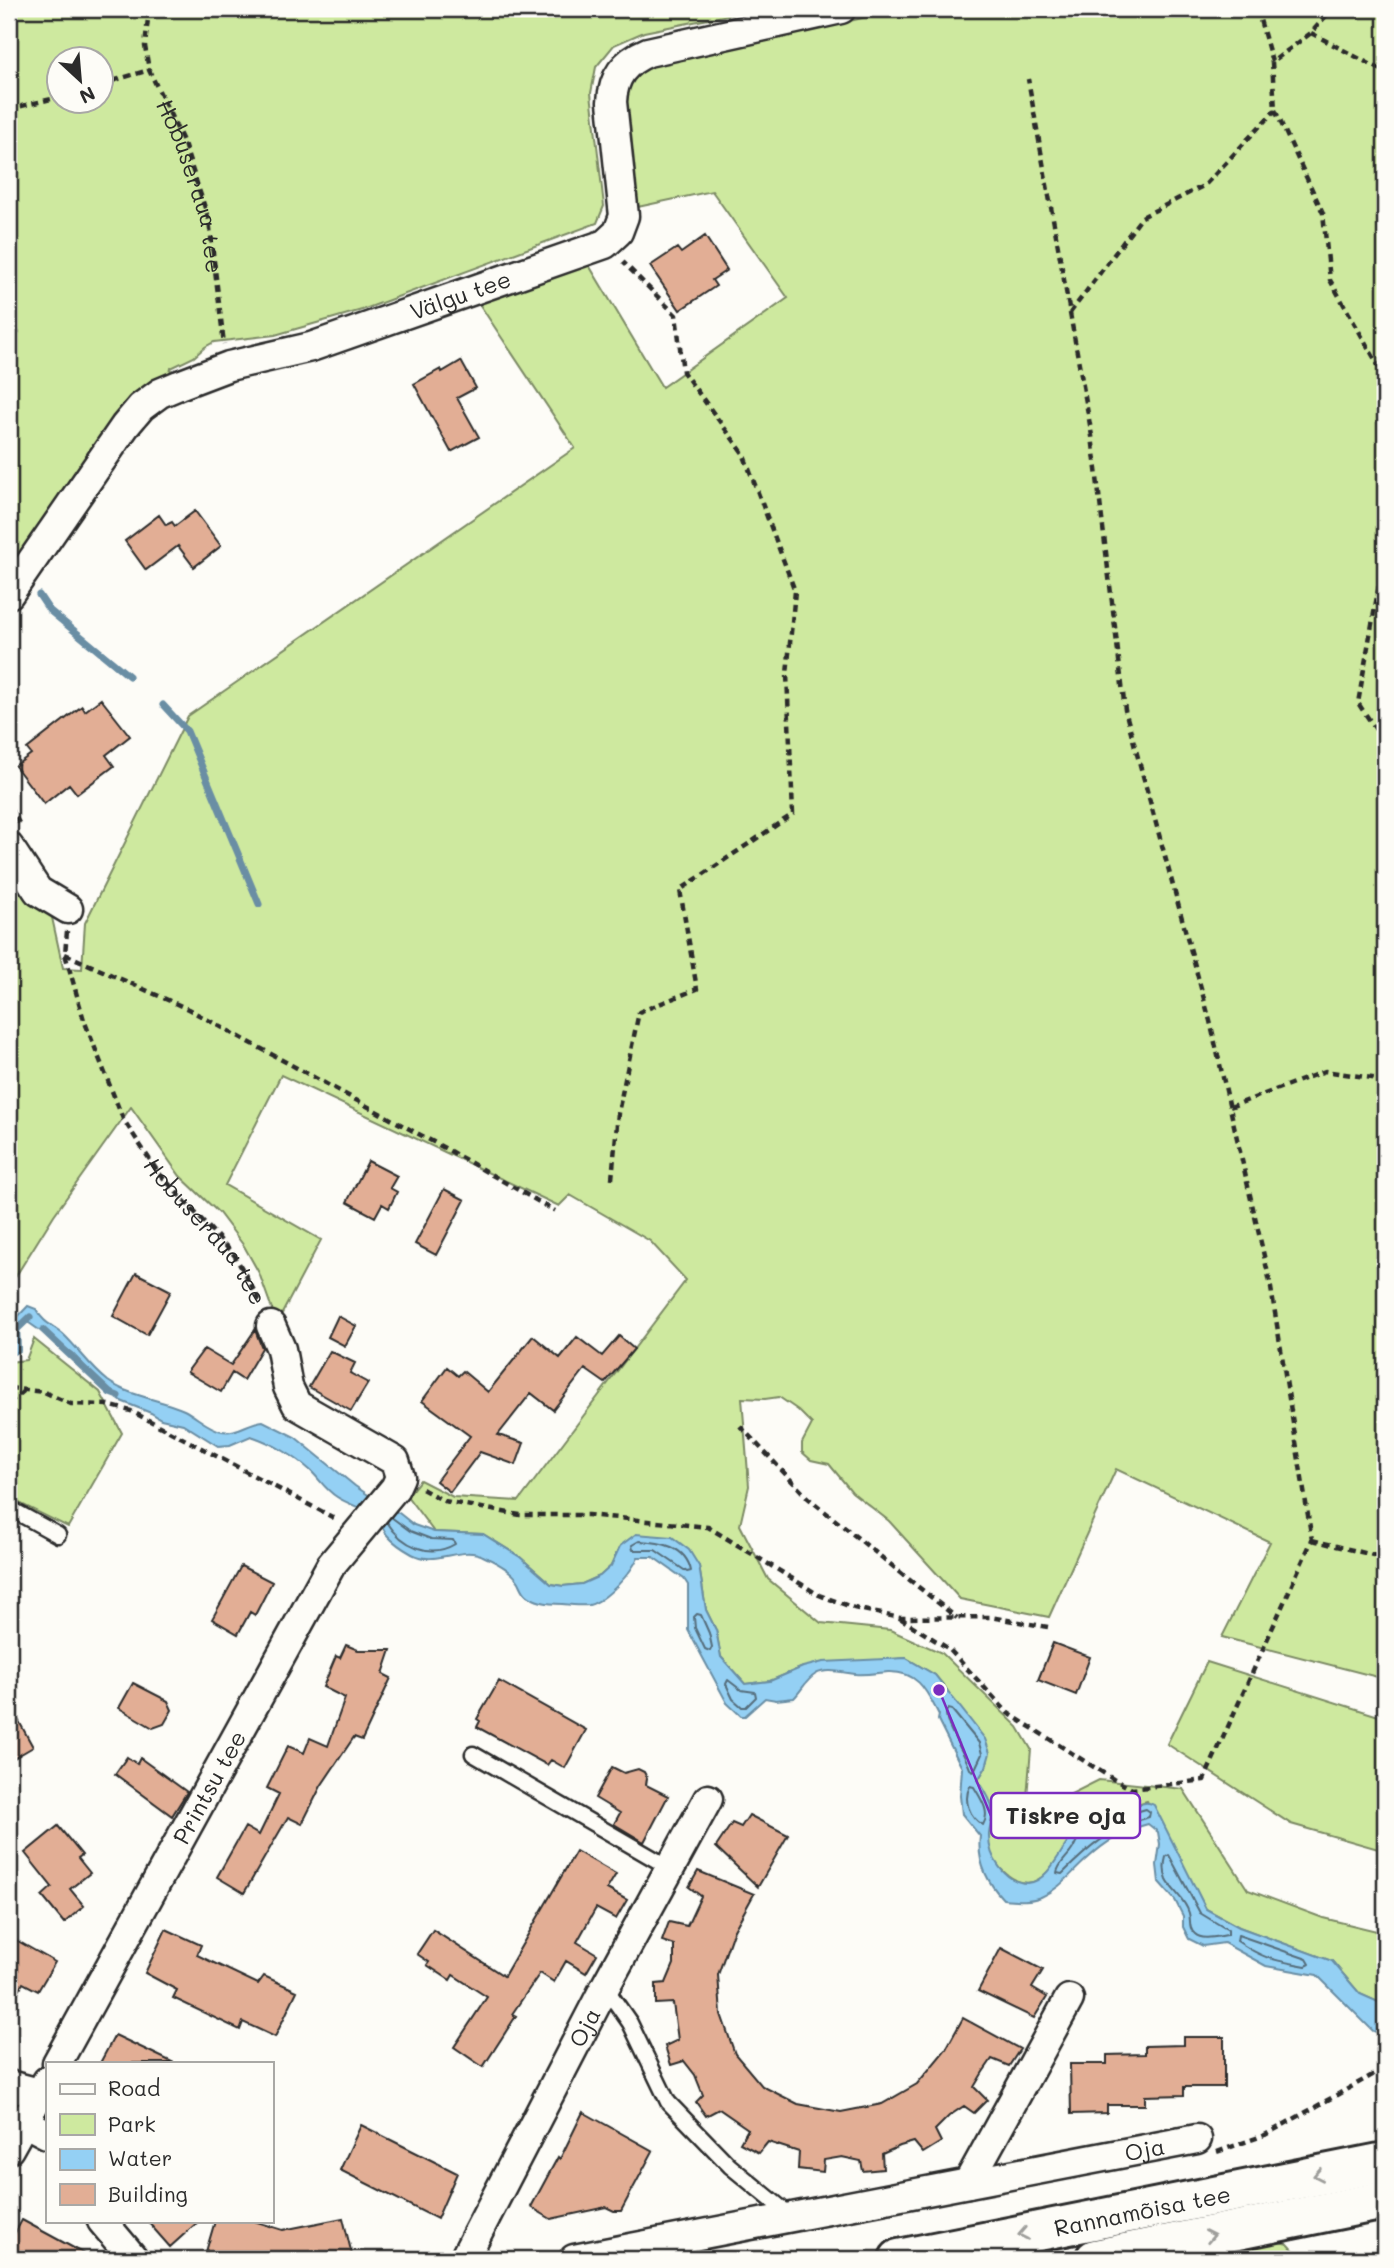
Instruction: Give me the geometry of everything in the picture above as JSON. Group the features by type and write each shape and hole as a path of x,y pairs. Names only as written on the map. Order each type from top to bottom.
{"main road":[{"name":"Rannamõisa tee","path":"899,2259 1385,2162"},
{"name":"Rannamõisa tee","path":"1095,2259 1385,2200"}],"street":[{"path":"605,244 618,232 624,216 612,102 613,86 627,65 648,52 841,9"},
{"name":"Välgu tee","path":"9,594 125,426 141,407 160,393 229,366 311,348 605,244"},
{"path":"9,847 38,891 68,909"},
{"name":"Hobuseraua tee","path":"271,1326 281,1349 288,1387 297,1405 395,1461 400,1477"},
{"path":"371,1517 395,1488 400,1477"},
{"name":"Printsu tee","path":"58,2062 331,1565 371,1517"},
{"name":"Oja","path":"464,2259 605,1987 708,1799"},
{"path":"968,2183 1069,1999"},
{"path":"9,2085 43,2087 36,2128 9,2149"},
{"name":"Oja","path":"574,2259 1197,2139"},
{"path":"103,2222 134,2259"}],"lane":[{"path":"9,1508 58,1535"},
{"path":"473,1754 670,1868"},
{"path":"605,1987 630,2022 668,2102 730,2166 792,2217"}],"path":[{"name":"Hobuseraua tee","path":"149,9 145,46 149,70 183,141 209,220 226,348"},
{"path":"1257,9 1272,62 1275,110 1323,214 1330,280 1381,370 1385,441"},
{"path":"1272,62 1311,33 1332,9"},
{"path":"1311,33 1385,72"},
{"path":"116,80 149,70"},
{"path":"900,1618 949,1649 1008,1713 1113,1779 1132,1788 1204,1780 1312,1540 1270,1282 1210,1021 1125,710 1091,436 1028,79"},
{"path":"9,109 46,100"},
{"path":"1070,314 1142,217 1205,185 1275,110"},
{"path":"605,244 676,315 683,372 743,453 795,591 787,674 793,814 680,890 698,989 639,1012 618,1113 612,1179"},
{"path":"216,351 233,346"},
{"path":"1385,499 1385,551 1359,703 1385,743"},
{"name":"Hobuseraua tee","path":"68,909 65,954 84,1020 123,1119 158,1172 235,1256 253,1286 271,1326"},
{"path":"65,954 188,1009 555,1211"},
{"path":"1230,1107 1325,1071 1385,1080"},
{"path":"9,1388 44,1392 71,1404 108,1405 131,1411 371,1517"},
{"path":"9,1403 25,1390"},
{"path":"740,1426 808,1497 958,1618"},
{"path":"400,1477 444,1501 520,1516 588,1515 708,1527 820,1595 854,1608 900,1618 990,1617 1048,1627"},
{"path":"1312,1540 1385,1558"}],"green space":[{"path":"9,9 758,9 644,32 614,45 596,67 591,93 604,206 597,223 362,310 275,335 214,342 205,347 194,357 171,368 169,380 9,579 9,342 19,333 9,311"},
{"path":"899,9 1385,9 1385,1679 1222,1637 1270,1542 1116,1469 1049,1617 960,1599 889,1521 852,1492 829,1464 811,1460 802,1452 802,1443 812,1424 779,1397 742,1398 749,1486 740,1525 768,1579 821,1623 890,1630 942,1653 1018,1727 1031,1749 1024,1833 1043,1835 1071,1794 1099,1780 1183,1789 1248,1890 1323,1918 1385,1933 1385,1984 1382,2000 1378,2002 1360,1994 1332,1961 1239,1927 1206,1909 1147,1801 1089,1819 1073,1834 1054,1864 1039,1879 1023,1882 1007,1875 995,1861 989,1846 993,1819 978,1780 986,1767 945,1687 935,1675 906,1658 803,1667 770,1681 745,1684 721,1657 716,1630 706,1610 699,1566 620,1546 611,1566 600,1576 582,1584 563,1586 551,1584 520,1557 483,1534 434,1532 407,1496 420,1480 453,1497 519,1501 686,1280 650,1241 570,1195 559,1206 281,1075 225,1185 321,1240 277,1323 259,1273 244,1246 219,1213 180,1176 131,1107 54,1215 9,1287 9,865 51,913 63,968 82,969 85,923 188,716 575,448 476,299 587,262 662,387 788,298 712,191 633,208 625,88 634,71 652,62 780,38"},
{"path":"34,1339 100,1392 122,1433 68,1527 9,1498 9,1362 26,1360"},
{"path":"1207,1662 1385,1718 1385,1851 1291,1824 1167,1744"},
{"path":"1279,2242 1288,2244 1298,2255 1279,2259 1189,2259"}],"water":[{"path":"28,1306 36,1309 102,1376 117,1386 184,1410 217,1430 232,1431 263,1421 295,1437 355,1486 414,1525 434,1532 483,1534 520,1557 551,1584 582,1584 600,1576 611,1566 620,1546 636,1534 672,1537 689,1550 699,1566 706,1610 716,1630 721,1657 745,1684 770,1681 823,1662 906,1658 935,1675 985,1739 990,1753 978,1780 991,1804 991,1851 1005,1873 1019,1882 1037,1881 1052,1867 1077,1828 1084,1822 1105,1812 1142,1803 1154,1805 1206,1909 1239,1927 1332,1961 1360,1994 1378,2002 1382,2000 1385,1984 1385,2035 1373,2031 1317,1975 1266,1966 1224,1943 1203,1946 1189,1939 1183,1927 1183,1916 1175,1900 1159,1882 1158,1832 1148,1824 1108,1842 1048,1894 1032,1900 1003,1899 984,1870 980,1836 962,1814 962,1768 938,1720 939,1715 921,1684 915,1679 888,1672 820,1672 809,1679 794,1698 765,1698 745,1716 741,1716 727,1703 688,1630 688,1585 684,1579 653,1557 638,1557 624,1578 603,1598 589,1605 579,1605 535,1600 526,1594 508,1570 476,1554 430,1558 412,1554 389,1538 375,1517 333,1494 305,1465 283,1450 251,1436 230,1445 218,1446 183,1424 161,1419 121,1401 72,1353 29,1323 19,1326 20,1351 9,1354 9,1326"}],"building":[{"path":"705,236 727,270 712,280 716,286 680,310 650,266 677,248 681,253"},
{"path":"461,361 476,388 457,398 479,437 451,452 414,384"},
{"path":"195,511 221,546 194,567 178,546 146,570 125,541 159,515 166,525 172,522 175,526"},
{"path":"101,699 130,736 106,755 114,766 77,794 69,784 44,804 15,766 31,754 27,749 82,706 85,711"},
{"path":"368,1161 397,1176 390,1188 397,1192 389,1208 382,1204 375,1217 347,1202"},
{"path":"444,1189 465,1200 436,1255 415,1244"},
{"path":"136,1273 171,1291 147,1335 113,1316"},
{"path":"338,1316 356,1326 345,1346 328,1337"},
{"path":"255,1330 262,1348 243,1380 232,1373 221,1392 187,1372 204,1349 231,1365"},
{"path":"533,1336 560,1358 577,1337 602,1356 619,1336 634,1349 605,1383 585,1369 553,1410 531,1393 498,1435 524,1443 516,1465 480,1452 450,1492 436,1481 470,1436 422,1401 447,1367 458,1376 463,1371 488,1392"},
{"path":"330,1351 355,1363 350,1373 368,1383 351,1411 309,1387"},
{"path":"241,1566 272,1582 255,1615 250,1612 238,1634 212,1619"},
{"path":"1053,1643 1090,1657 1076,1695 1038,1680"},
{"path":"346,1645 358,1650 391,1650 383,1674 391,1678 362,1740 354,1737 321,1786 302,1824 288,1817 244,1893 217,1877 245,1827 259,1835 279,1794 267,1788 288,1746 304,1753 310,1738 328,1746 345,1698 323,1687 336,1656 340,1658"},
{"path":"499,1681 586,1730 565,1768 551,1760 547,1765 477,1727 480,1721 477,1719"},
{"path":"133,1683 168,1701 172,1710 164,1724 153,1728 119,1708"},
{"path":"9,1703 33,1747 9,1761"},
{"path":"127,1757 137,1764 140,1758 187,1792 172,1816 115,1774"},
{"path":"612,1767 624,1773 638,1769 644,1772 646,1785 668,1796 644,1842 614,1824 620,1813 595,1798"},
{"path":"749,1815 788,1835 758,1887 716,1847 732,1823 741,1827"},
{"path":"58,1826 82,1855 78,1858 90,1873 70,1889 84,1906 64,1923 42,1896 52,1887 25,1853"},
{"path":"576,1851 616,1874 607,1889 627,1900 616,1919 596,1908 577,1942 597,1954 586,1973 566,1961 554,1982 540,1973 512,2014 516,2016 483,2067 454,2047 487,1997 453,1975 450,1980 427,1965 429,1962 417,1954 433,1930 504,1976"},
{"path":"698,1871 754,1894 733,1932 718,1975 721,2014 735,2054 762,2086 798,2104 841,2112 882,2104 917,2084 946,2049 963,2018 1020,2049 1009,2066 992,2059 983,2072 974,2087 987,2100 974,2113 964,2106 949,2116 935,2130 941,2142 923,2153 914,2142 882,2154 883,2169 863,2171 861,2161 842,2157 824,2160 823,2172 798,2169 799,2152 768,2142 759,2153 740,2143 748,2129 719,2109 706,2116 696,2102 703,2095 695,2075 684,2061 671,2065 665,2046 678,2040 673,2003 656,2004 656,1984 666,1983 674,1964 674,1945 662,1941 669,1922 687,1926 701,1896 689,1887"},
{"path":"166,1929 201,1945 197,1955 258,1984 264,1976 297,1991 275,2037 243,2022 240,2030 173,1998 177,1990 145,1973"},
{"path":"9,1936 55,1962 38,1991 23,1983 9,2008"},
{"path":"1001,1948 1043,1970 1032,1988 1047,1997 1034,2018 978,1991"},
{"path":"115,2035 172,2062 101,2062"},
{"path":"1184,2037 1224,2037 1224,2087 1184,2087 1184,2095 1145,2096 1145,2105 1107,2105 1107,2113 1071,2114 1070,2064 1107,2064 1107,2055 1145,2054 1145,2046 1184,2045"},
{"path":"583,2112 653,2151 621,2211 606,2207 551,2219 531,2207 558,2157 560,2159"},
{"path":"361,2125 457,2173 437,2219 340,2170"},
{"path":"343,2218 353,2259 217,2259 205,2255 215,2222 257,2222 283,2230"},
{"path":"22,2220 94,2259 9,2259 9,2244"},
{"path":"148,2222 198,2222 170,2247"}],"waterway":[{"path":"39,595 49,610 129,676"},
{"path":"163,705 187,731 259,904"},
{"path":"9,1337 30,1317"},
{"path":"43,1330 110,1393 118,1396"}],"place":[{"name":"Tiskre oja","path":"939,1690"}]}
